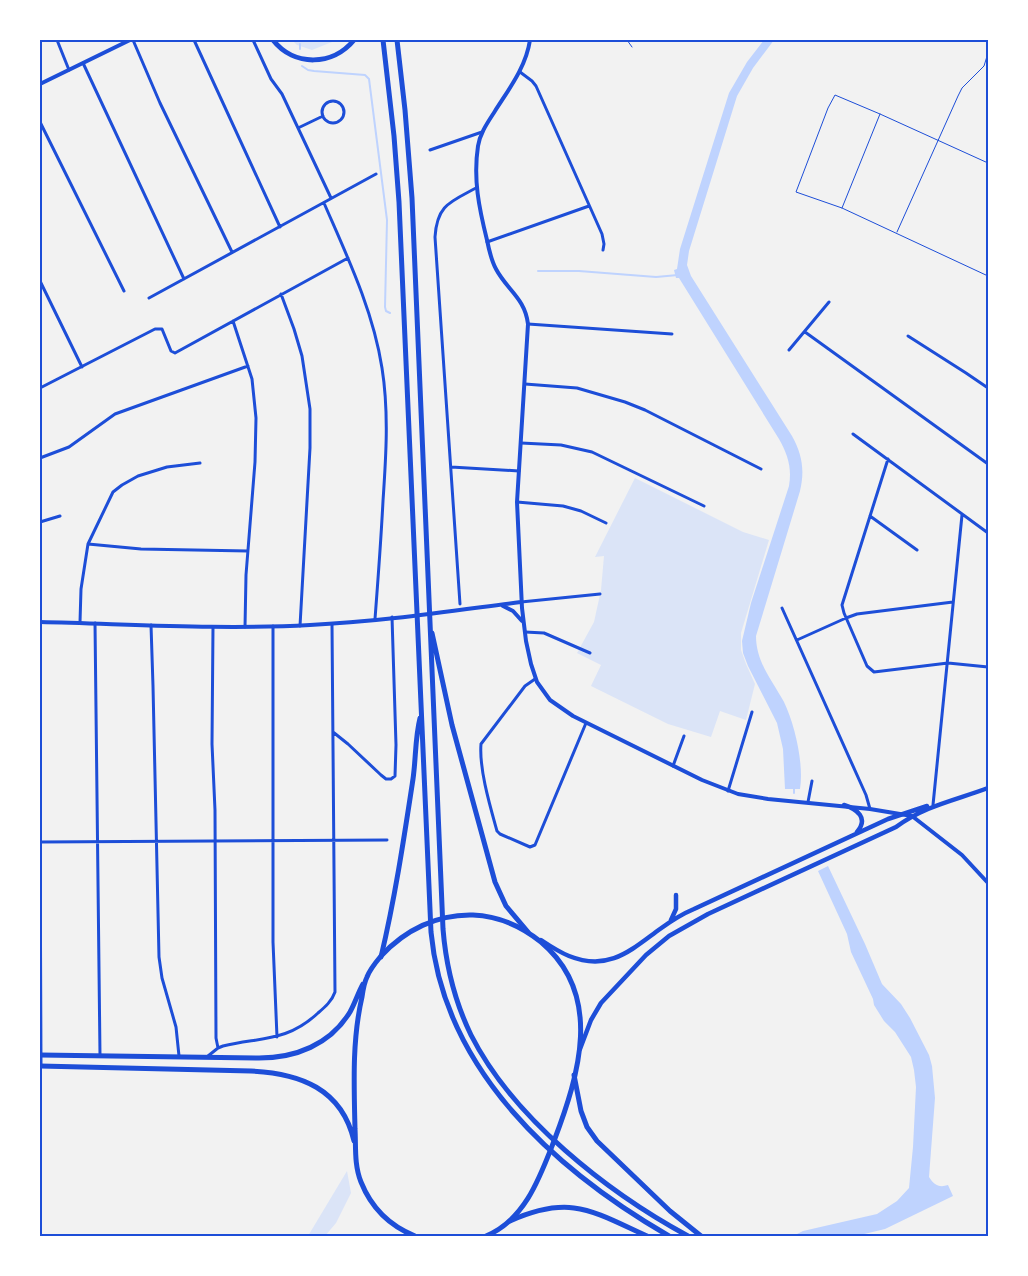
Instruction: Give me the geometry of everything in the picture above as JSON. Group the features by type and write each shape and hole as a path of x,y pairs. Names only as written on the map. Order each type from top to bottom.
{"highway":[{"path":"273,40 289,54 314,60 326,59 338,54 354,40"},
{"path":"383,40 394,136 399,202 432,942 439,978 449,1009 462,1039 482,1073 518,1117 570,1167 617,1203 669,1236"},
{"path":"396,40 405,110 412,198 442,900 444,940 449,972 458,1004 471,1034 499,1080 520,1104 574,1157 626,1198 688,1236"},
{"path":"430,621 452,725 495,882 506,906 530,933 558,959 567,973 574,989 581,1021 579,1052 574,1075 543,1170 526,1202 510,1221 486,1236"},
{"path":"381,957 389,922 410,798 416,759 416,736 421,710"},
{"path":"41,1055 275,1057 292,1055 312,1047 328,1037 344,1021 367,977 381,957 398,940 416,928 453,916 472,915 510,923 530,933"},
{"path":"367,977 358,1017 355,1053 354,1097 356,1154 359,1178 373,1204 391,1223 415,1236"},
{"path":"40,1066 251,1071 291,1076 313,1085 334,1102 349,1125 356,1154"},
{"path":"574,1075 581,1111 597,1141 670,1211 701,1236"},
{"path":"510,1221 544,1208 573,1207 594,1213 647,1236"}],"main road":[{"path":"530,933 569,956 585,960 603,960 617,957 631,951 670,922 694,909 851,836 902,814 988,788"},
{"path":"844,805 856,810 861,816 860,828 851,836"},
{"path":"579,1052 591,1020 601,1003 646,955 669,936 708,914 896,827 912,816 934,805"},
{"path":"670,922 676,909 676,895"}],"street":[{"path":"57,40 69,70"},
{"path":"40,84 132,40 160,103 232,252"},
{"path":"194,40 280,227"},
{"path":"253,40 270,78 282,93 331,198"},
{"path":"530,40 520,72 482,132 476,163 476,188 480,215 496,270 523,305 528,324 516,502 521,602 525,632 535,679 542,692 553,704 586,722 673,766 728,791 752,797 844,805 912,816 958,851 988,883"},
{"path":"83,63 184,278"},
{"path":"520,72 536,86 602,234 603,250"},
{"path":"335,101 342,106 343,115 338,121 329,122 323,116 322,109 327,103 335,101"},
{"path":"298,128 323,116"},
{"path":"40,122 124,291"},
{"path":"430,150 482,132"},
{"path":"149,298 376,174"},
{"path":"460,607 435,233 439,214 445,207 476,188"},
{"path":"324,203 364,298 382,368 386,406 386,454 375,619"},
{"path":"487,242 589,206"},
{"path":"40,388 157,328 162,329 171,351 174,353 348,258"},
{"path":"40,281 82,367"},
{"path":"281,294 302,356 310,409 310,448 300,626"},
{"path":"789,350 829,302"},
{"path":"233,321 248,366 254,393 257,425 246,575 245,627"},
{"path":"528,324 672,334"},
{"path":"805,332 988,464"},
{"path":"908,336 988,388"},
{"path":"40,458 69,447 115,414 248,366"},
{"path":"525,384 577,388 625,402 645,410 761,469"},
{"path":"853,434 988,533"},
{"path":"521,443 561,445 592,452 704,506"},
{"path":"888,459 842,605 846,618 871,671 948,663 988,667"},
{"path":"80,622 81,589 88,544 113,492 138,476 167,466 200,463"},
{"path":"451,467 518,472"},
{"path":"516,502 563,506 581,511 606,523"},
{"path":"934,805 962,515"},
{"path":"40,522 60,516"},
{"path":"870,516 917,550"},
{"path":"88,544 140,549 248,551"},
{"path":"40,622 213,627 300,626 392,618 460,607 498,605 600,594"},
{"path":"797,640 857,614 954,602"},
{"path":"498,605 513,611 524,624"},
{"path":"782,608 866,796 870,809"},
{"path":"332,732 348,744 382,777 391,779 395,776 396,745 392,618"},
{"path":"95,623 100,1056"},
{"path":"208,1057 218,1048 237,1042 277,1037 290,1033 306,1023 329,1003 335,992 332,624"},
{"path":"151,625 158,957 176,1026 179,1056"},
{"path":"273,626 273,942 277,1037"},
{"path":"213,627 212,734 215,840 216,1031 218,1048"},
{"path":"525,632 544,633 590,653"},
{"path":"535,679 526,684 481,744 484,774 497,831 502,835 530,846 535,844 586,722"},
{"path":"728,791 752,712"},
{"path":"673,766 684,736"},
{"path":"808,802 812,781"},
{"path":"40,822 40,1066"},
{"path":"40,842 387,840"}],"lane":[{"path":"627,40 632,47"},
{"path":"897,233 962,88 981,69 988,53"},
{"path":"988,163 835,95 824,116 796,192 842,208 988,276"},
{"path":"842,208 880,114"},
{"path":"40,1099 41,1089"}],"shaded area":[{"path":"292,40 337,40 312,50 297,45"},
{"path":"635,478 743,532 769,540 741,633 741,650 755,684 746,720 720,711 711,737 668,724 591,686 601,665 577,653 594,622 601,590 604,556 595,557"},
{"path":"347,1171 351,1193 336,1223 325,1236 308,1236"}],"water":[{"path":"764,40 774,40 753,68 737,96 689,251 687,265 691,276 792,436 800,456 802,476 800,491 756,636 762,663 784,702 792,722 800,757 800,789 785,789 783,749 777,723 748,666 743,653 742,641 751,603 789,486 790,473 788,462 779,439 679,278 676,278 674,270 677,269 680,249 729,93 747,62"},
{"path":"828,866 882,984 901,1004 929,1055 935,1098 929,1177 937,1185 948,1185 953,1196 885,1229 856,1236 793,1236 803,1231 877,1214 897,1201 909,1188 913,1147 916,1087 911,1057 874,1005 851,952 847,934 818,871"}],"waterway":[{"path":"300,44 300,49"},
{"path":"302,66 314,71 365,75 369,79 387,220 385,307 386,311 390,313"},
{"path":"538,271 579,271 656,277 678,275"},
{"path":"794,788 794,793"}]}
